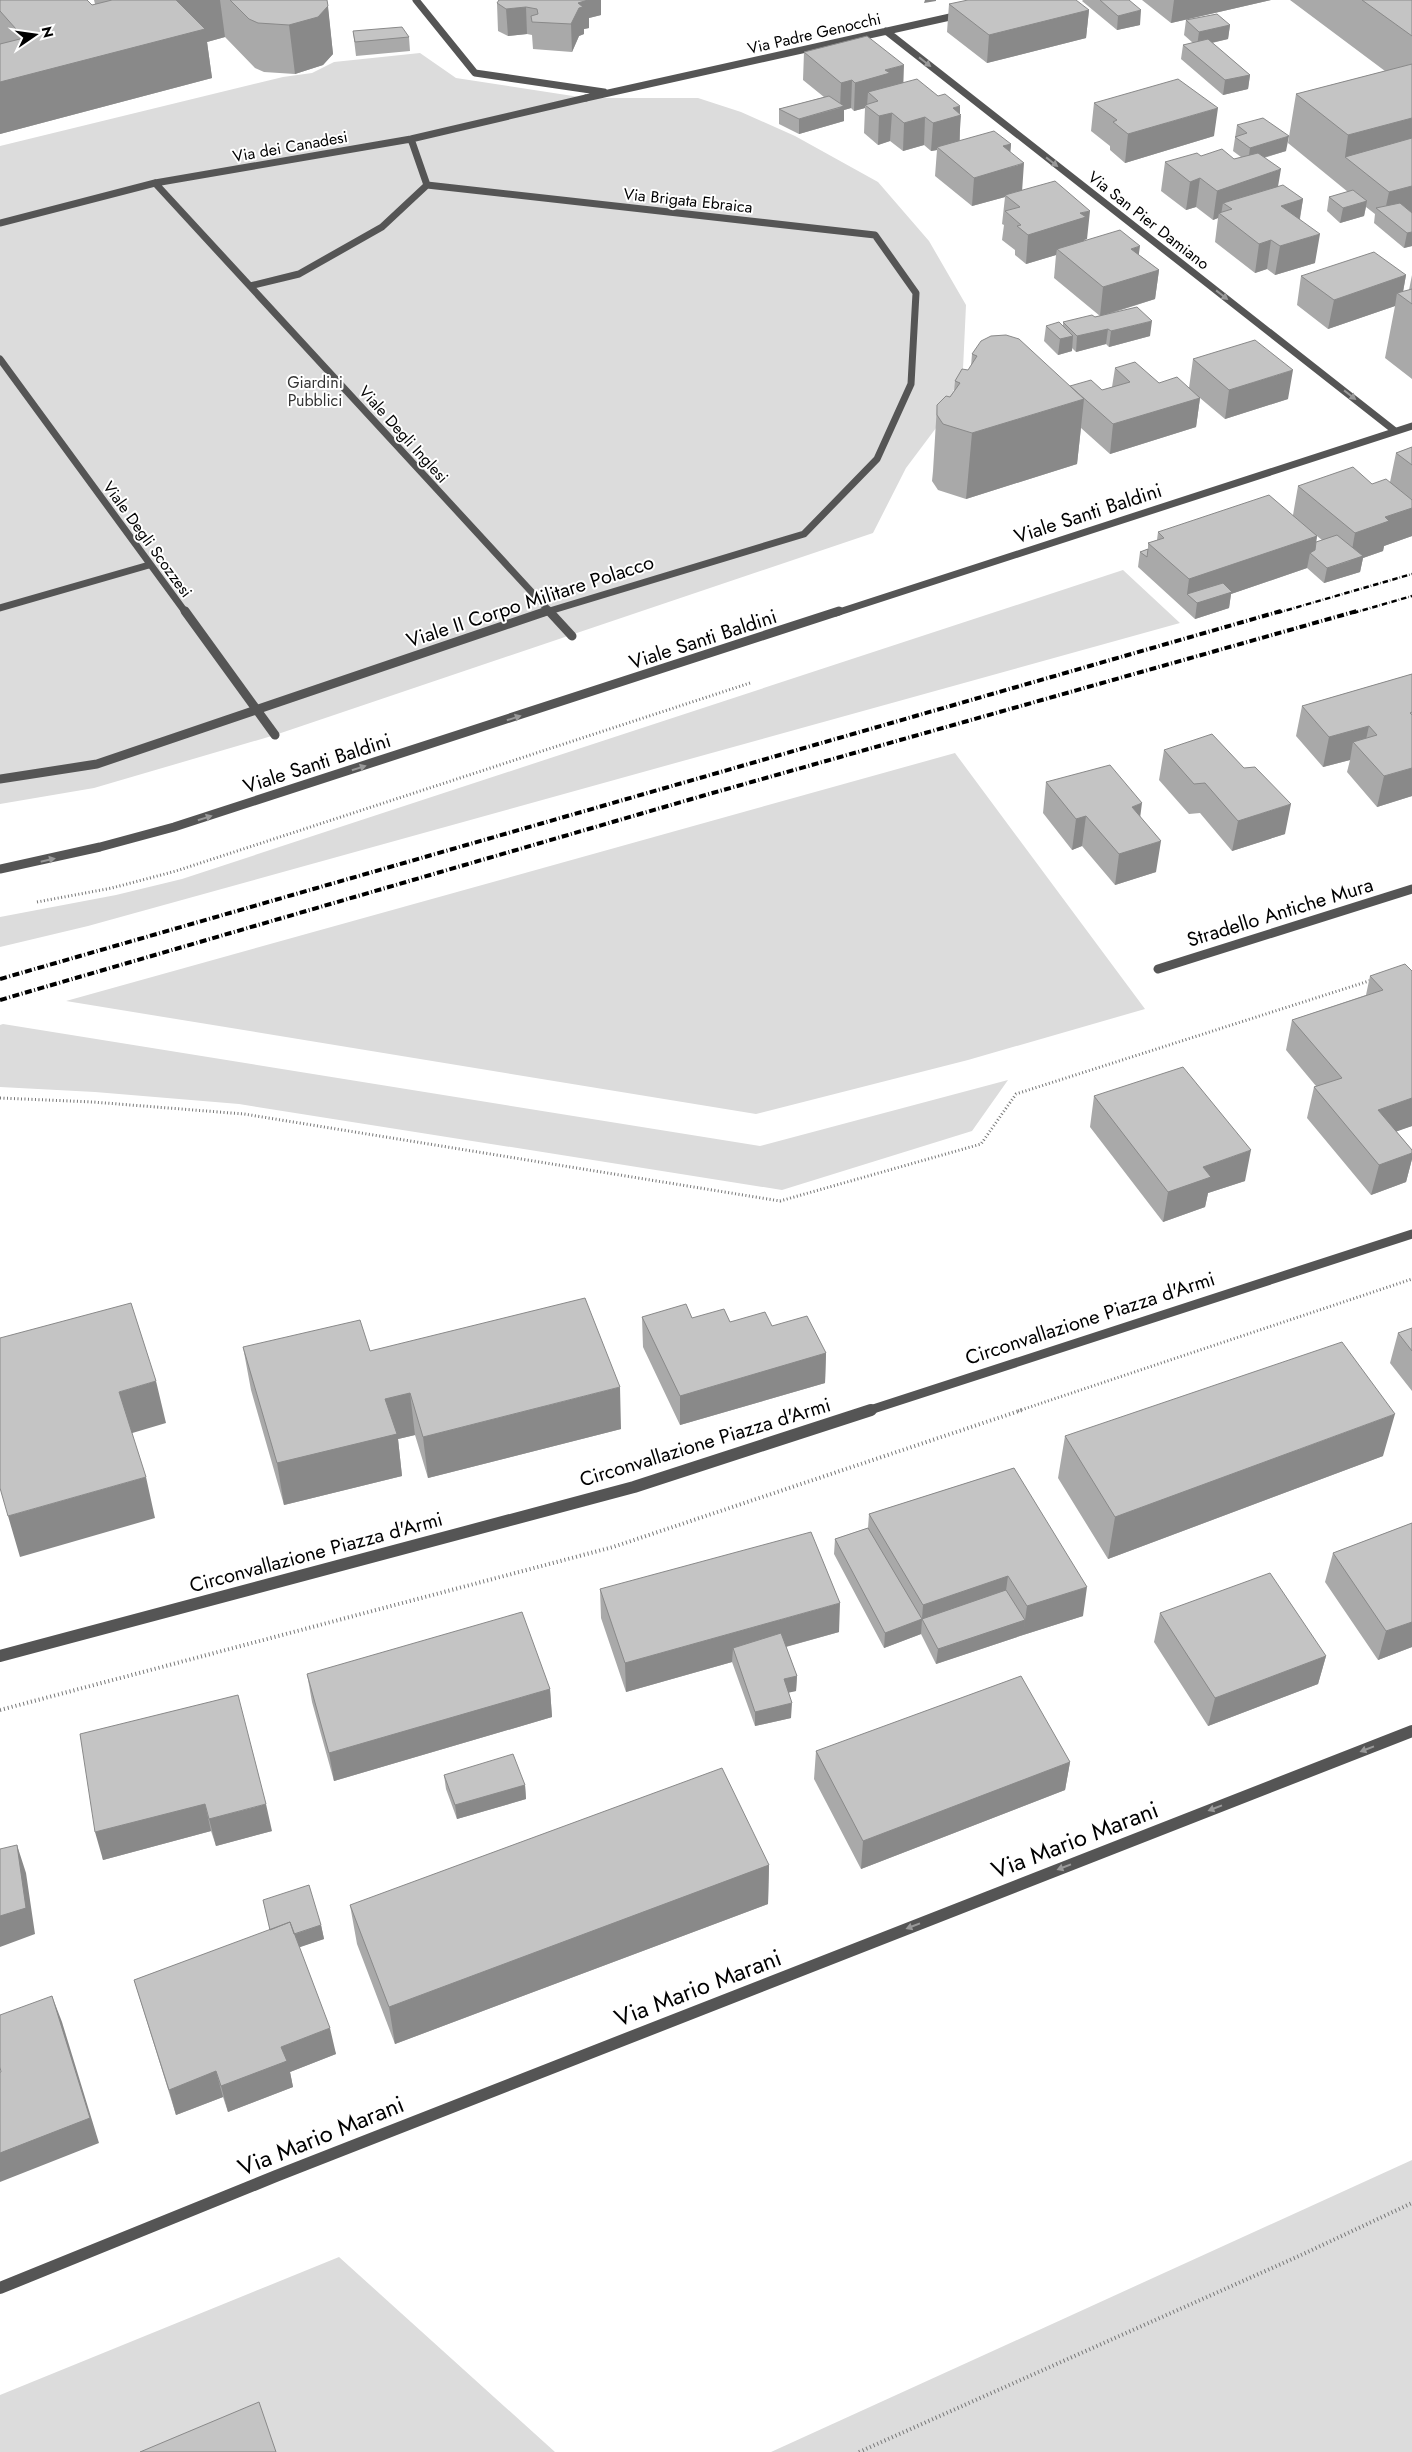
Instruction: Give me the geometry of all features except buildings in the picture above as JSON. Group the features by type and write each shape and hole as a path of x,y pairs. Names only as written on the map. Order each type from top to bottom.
{"street":[{"name":"Via Padre Genocchi","path":"416,0 475,73 610,93"},
{"name":"Via Padre Genocchi","path":"586,98 969,13"},
{"name":"Via San Pier Damiano","path":"886,32 1395,431"},
{"name":"Via dei Canadesi","path":"0,223 155,183 411,139 586,98"},
{"path":"250,286 299,274 382,227 427,185 411,139"},
{"name":"Viale Degli Inglesi","path":"155,183 572,636"},
{"name":"Via Brigata Ebraica","path":"427,185 875,235 916,293"},
{"name":"Viale II Corpo Militare Polacco","path":"0,779 97,764 548,611 804,534 877,459 911,384 916,293"},
{"name":"Viale Degli Scozzesi","path":"0,359 275,735"},
{"path":"0,372 9,372"},
{"name":"Viale Santi Baldini","path":"0,869 100,847 174,828 1412,426"},
{"path":"0,608 149,565"},
{"name":"Stradello Antiche Mura","path":"1158,968 1412,890"},
{"name":"Circonvallazione Piazza d'Armi","path":"0,1656 634,1487 1412,1234"},
{"name":"Via Mario Marani","path":"0,2288 276,2176 1412,1731"}],"path":[{"path":"0,1098 93,1102 244,1114 780,1202 981,1144 1016,1094 1374,979"},
{"path":"859,2452 1290,2260 1412,2203"}],"green space":[{"name":"Giardini Pubblici","path":"420,53 456,78 586,98 698,98 741,112 795,136 878,182 929,241 966,305 963,369 939,424 906,468 873,533 275,735 94,788 0,804 0,146 283,77 312,73 334,62"},
{"path":"1123,570 1180,623 88,926 0,947 0,917 116,895 182,879"},
{"path":"955,753 1145,1009 968,1060 756,1114 66,1001"},
{"path":"0,1025 760,1146 1008,1080 972,1131 782,1190 239,1104 95,1092 0,1087"},
{"path":"1412,2160 1412,2452 771,2452"},
{"path":"339,2257 555,2452 0,2452 0,2395"}],"railway":[{"path":"1277,613 1412,574"},
{"path":"1353,613 1412,596"},
{"path":"0,979 1281,611"},
{"path":"0,1000 702,796 1357,611"}]}
